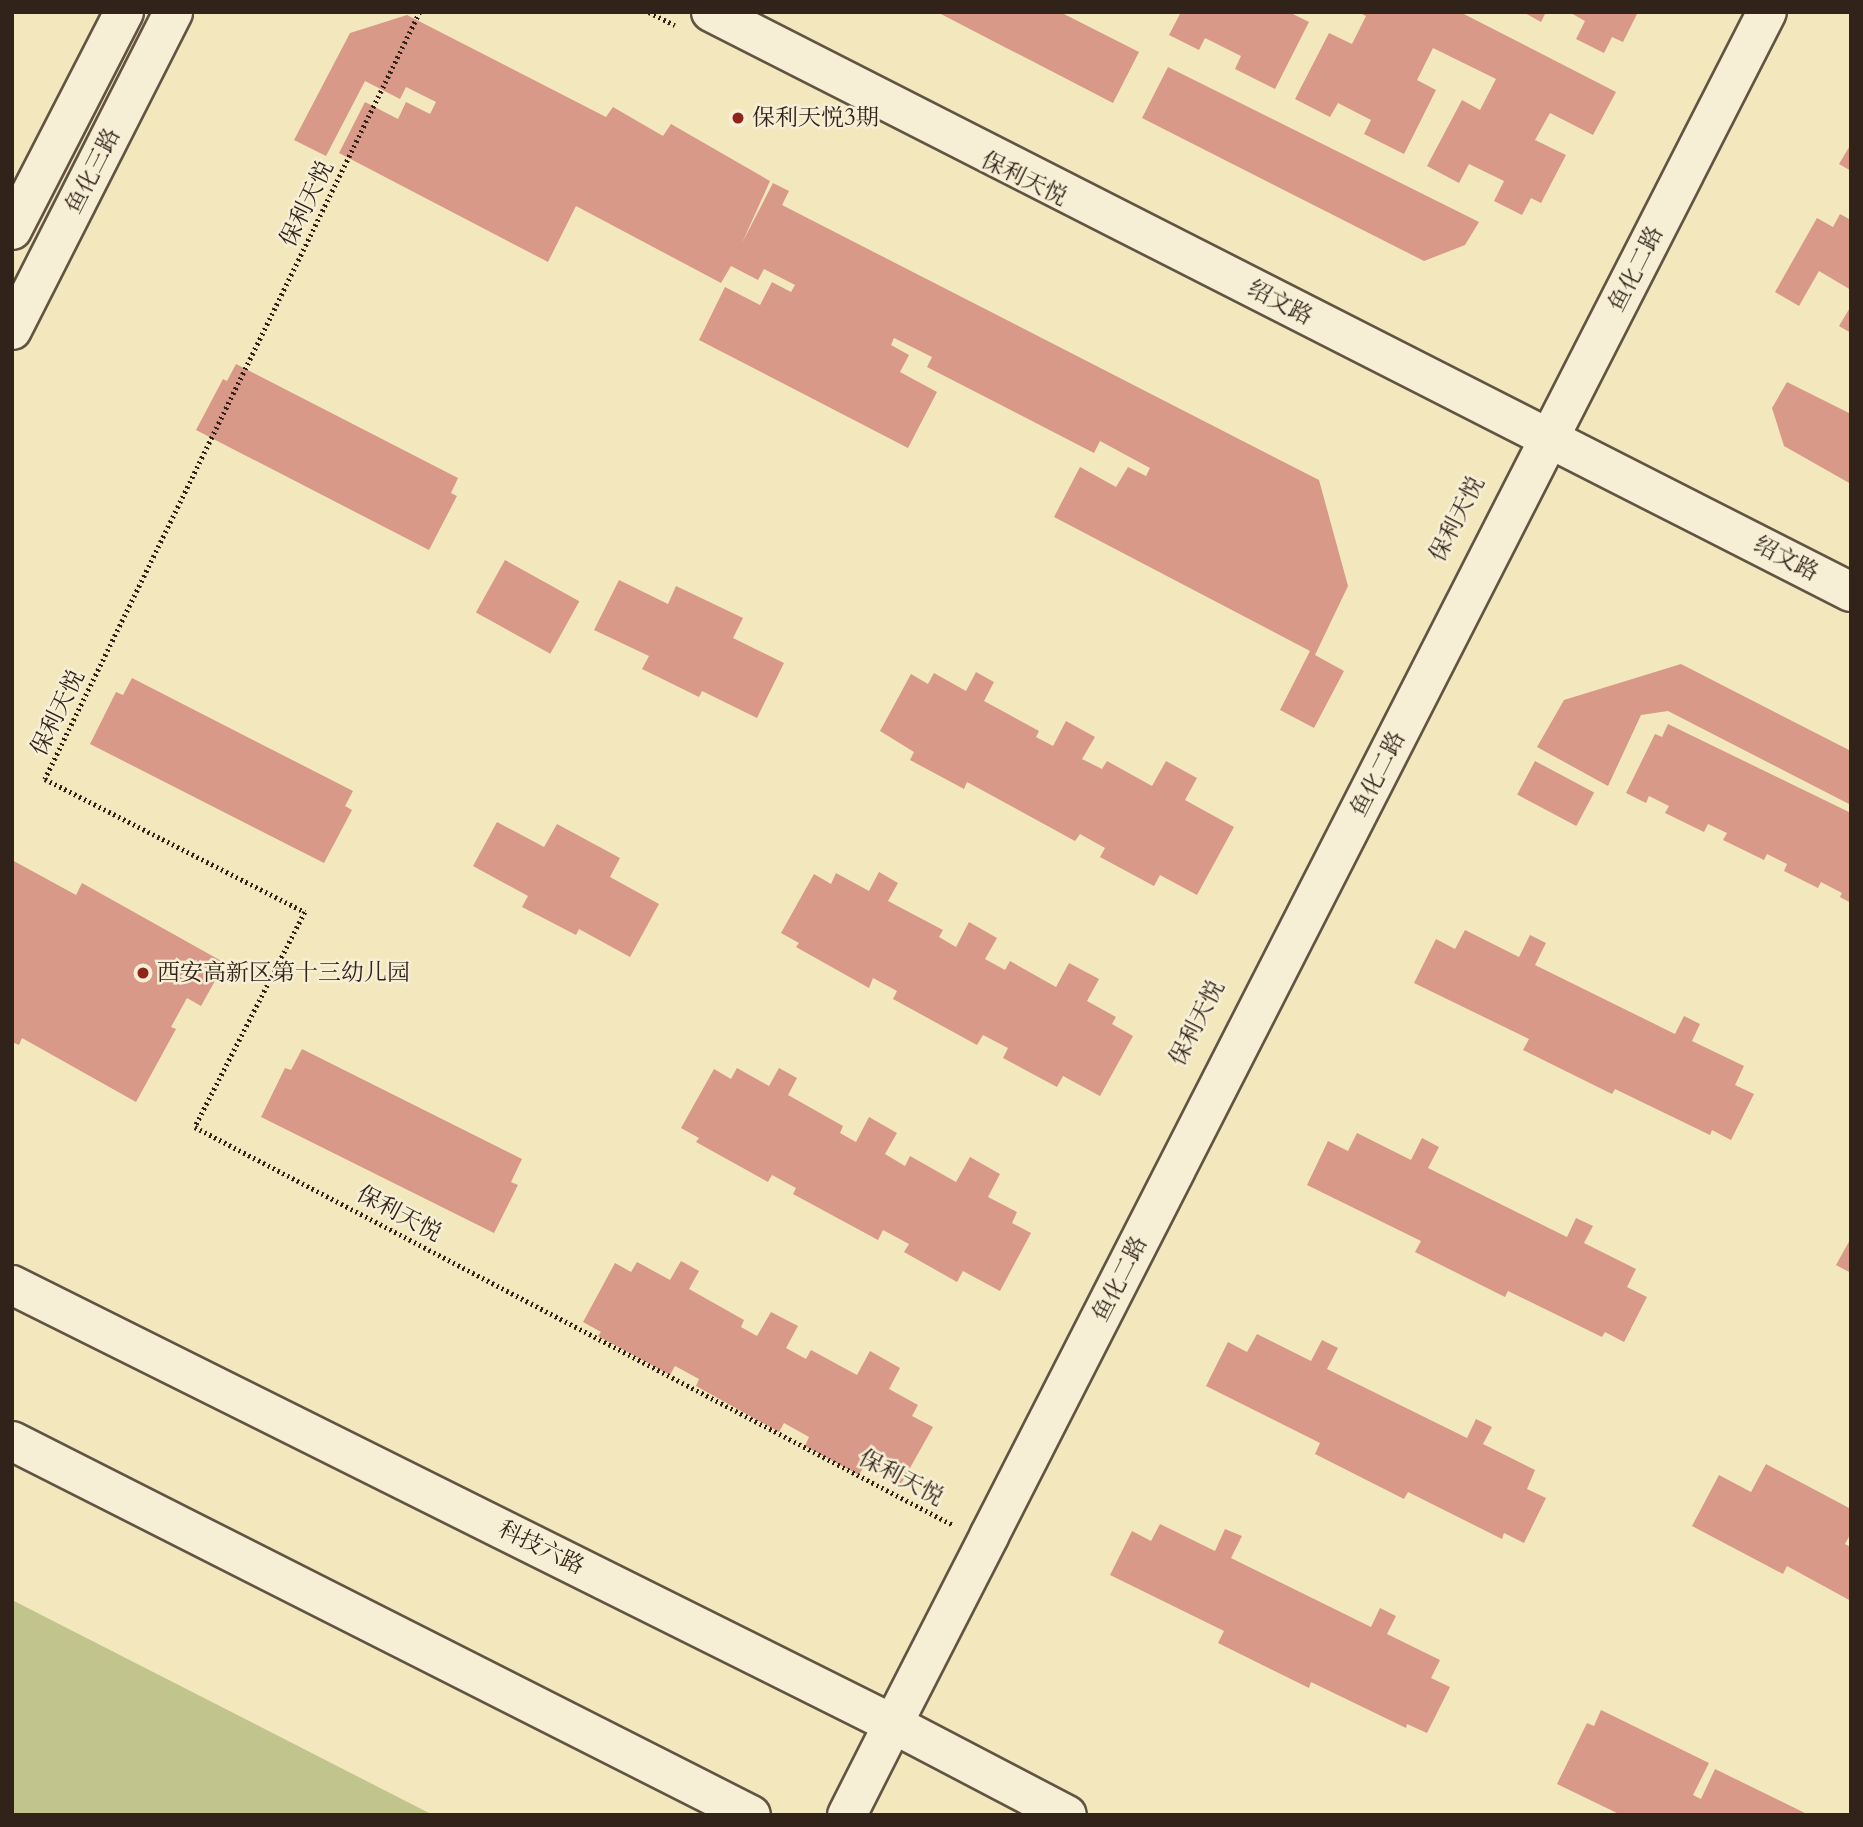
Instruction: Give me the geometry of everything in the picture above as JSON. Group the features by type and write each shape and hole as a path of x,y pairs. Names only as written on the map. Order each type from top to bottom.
{"street":[{"name":"鱼化三路","path":"12,230 124,12"},
{"name":"鱼化三路","path":"12,330 173,12"},
{"name":"鱼化二路","path":"893,1724 973,1531 1549,439 1767,12"},
{"name":"绍文路","path":"698,22 1549,439 1851,592"},
{"name":"科技六路","path":"12,1285 893,1724 1067,1815"},
{"path":"12,1441 751,1815"},
{"path":"847,1815 893,1724"}],"path":[{"name":"保利天悦","path":"420,12 45,779 305,912 195,1127 973,1531"},
{"path":"649,12 698,22"}],"green space":[{"path":"12,1600 433,1815 12,1815"}],"building":[{"path":"937,12 1060,12 1139,52 1113,103"},
{"path":"1181,12 1289,12 1309,22 1275,89 1235,69 1241,56 1205,38 1199,50 1169,35"},
{"path":"1358,12 1460,12 1616,92 1593,135 1550,113 1535,140 1566,155 1541,203 1531,198 1522,215 1494,201 1504,181 1469,164 1459,183 1427,166 1462,100 1480,110 1496,79 1433,48 1417,80 1436,90 1404,154 1364,134 1371,120 1338,103 1330,117 1295,99 1329,33 1352,44 1366,16"},
{"path":"1523,12 1546,12 1541,22"},
{"path":"1569,12 1638,12 1623,42 1612,37 1604,53 1576,39 1585,21"},
{"path":"407,15 606,117 613,107 663,136 671,124 770,181 742,243 773,183 789,191 782,205 1319,480 1348,586 1315,655 1344,671 1314,728 1280,710 1310,651 1054,517 1080,467 1116,487 1128,467 1146,476 1150,468 1100,441 1094,453 927,367 932,357 894,338 891,345 909,355 900,372 937,392 908,448 699,340 725,287 760,305 772,282 791,292 795,285 764,269 758,280 731,266 721,283 576,206 548,262 339,153 365,102 398,119 406,102 430,114 436,102 406,87 400,99 365,81 326,156 294,140 350,33"},
{"path":"1168,67 1479,222 1465,245 1424,261 1142,118"},
{"path":"1851,144 1851,171 1839,164"},
{"path":"1840,214 1851,220 1851,290 1819,271 1799,306 1775,292 1817,218 1833,227"},
{"path":"1851,306 1851,333 1839,326"},
{"path":"236,364 458,478 451,493 457,496 429,550 196,430 223,379 227,381"},
{"path":"1787,382 1851,414 1851,484 1784,446 1772,408"},
{"path":"505,560 579,601 550,654 476,612"},
{"path":"619,580 668,604 676,586 743,618 733,638 784,663 757,718 702,691 699,697 642,669 649,656 594,630"},
{"path":"1681,664 1851,751 1851,805 1668,711 1641,715 1608,786 1537,747 1564,700"},
{"path":"976,672 994,682 984,701 1039,731 1036,737 1053,746 1066,721 1095,737 1082,759 1102,769 1107,761 1152,786 1166,761 1197,778 1185,800 1234,827 1197,895 1160,875 1154,886 1100,857 1105,848 1080,834 1075,841 967,782 964,789 910,760 914,752 880,731 911,674 928,684 934,673 966,691"},
{"path":"132,678 353,791 345,806 352,810 324,863 90,744 116,692 123,695"},
{"path":"1668,724 1851,813 1851,903 1840,897 1842,893 1821,882 1818,888 1784,871 1787,864 1767,854 1764,860 1723,840 1727,833 1708,824 1704,832 1665,813 1669,806 1649,796 1646,803 1626,793 1655,734 1662,737"},
{"path":"1535,761 1594,792 1576,826 1517,795"},
{"path":"497,822 544,847 557,824 620,858 610,877 659,904 630,957 579,929 576,935 522,907 528,896 473,866"},
{"path":"12,860 76,895 82,883 225,963 201,1006 187,998 171,1027 176,1029 136,1102 22,1038 19,1045 12,1042"},
{"path":"879,872 898,883 888,901 943,930 939,937 956,947 969,922 997,938 985,959 1005,970 1010,961 1056,987 1069,963 1099,979 1087,1001 1116,1017 1112,1024 1133,1036 1100,1096 1063,1076 1057,1087 1003,1058 1008,1048 983,1035 977,1045 893,999 897,991 873,978 869,988 796,947 799,943 781,933 814,874 831,884 836,873 869,891"},
{"path":"1465,930 1519,957 1530,935 1546,943 1535,965 1675,1034 1684,1016 1700,1024 1692,1041 1744,1066 1735,1085 1754,1094 1731,1140 1712,1130 1710,1135 1615,1089 1612,1094 1523,1050 1529,1039 1414,983 1436,939 1455,949"},
{"path":"302,1049 522,1159 511,1182 518,1185 494,1233 261,1117 285,1068 291,1070"},
{"path":"737,1068 769,1086 779,1068 797,1078 788,1095 843,1126 840,1133 856,1142 869,1117 897,1133 885,1154 905,1166 910,1156 956,1182 970,1157 1000,1174 988,1197 1017,1212 1012,1223 1031,1233 1000,1291 963,1271 957,1282 904,1252 909,1244 883,1230 878,1240 793,1194 796,1188 772,1175 768,1182 696,1142 699,1138 681,1128 714,1069 731,1079"},
{"path":"1357,1133 1411,1160 1422,1138 1439,1147 1428,1168 1567,1237 1576,1218 1593,1226 1584,1243 1636,1269 1627,1287 1647,1297 1624,1342 1605,1332 1602,1337 1508,1291 1505,1297 1415,1252 1421,1241 1307,1185 1328,1141 1348,1151"},
{"path":"1851,1238 1851,1273 1836,1265"},
{"path":"681,1261 699,1271 689,1289 744,1320 741,1327 757,1336 771,1312 798,1326 786,1348 806,1359 811,1350 857,1375 870,1351 900,1368 889,1389 918,1405 912,1416 933,1427 901,1484 865,1464 859,1475 805,1446 809,1437 784,1423 779,1432 696,1386 699,1379 675,1366 670,1375 598,1336 601,1332 583,1322 615,1263 631,1272 637,1262 670,1280"},
{"path":"1257,1334 1311,1361 1322,1340 1338,1348 1327,1369 1467,1438 1476,1419 1492,1427 1483,1444 1535,1470 1527,1489 1546,1498 1524,1543 1504,1533 1502,1539 1408,1492 1404,1499 1315,1454 1320,1443 1206,1386 1228,1342 1247,1352"},
{"path":"1766,1464 1851,1509 1851,1533 1845,1544 1851,1547 1851,1601 1787,1566 1783,1574 1692,1526 1719,1475 1751,1492"},
{"path":"1160,1524 1215,1551 1225,1529 1242,1536 1231,1558 1371,1627 1380,1608 1396,1616 1387,1634 1440,1660 1431,1678 1450,1687 1427,1733 1407,1724 1406,1728 1311,1682 1309,1688 1218,1643 1224,1631 1110,1575 1132,1531 1151,1541"},
{"path":"1601,1710 1709,1763 1693,1795 1701,1799 1715,1769 1809,1815 1621,1815 1557,1784 1587,1723 1594,1726"}],"place":[{"name":"保利天悦3期","path":"738,118"},
{"name":"西安高新区第十三幼儿园","path":"143,973"}]}
